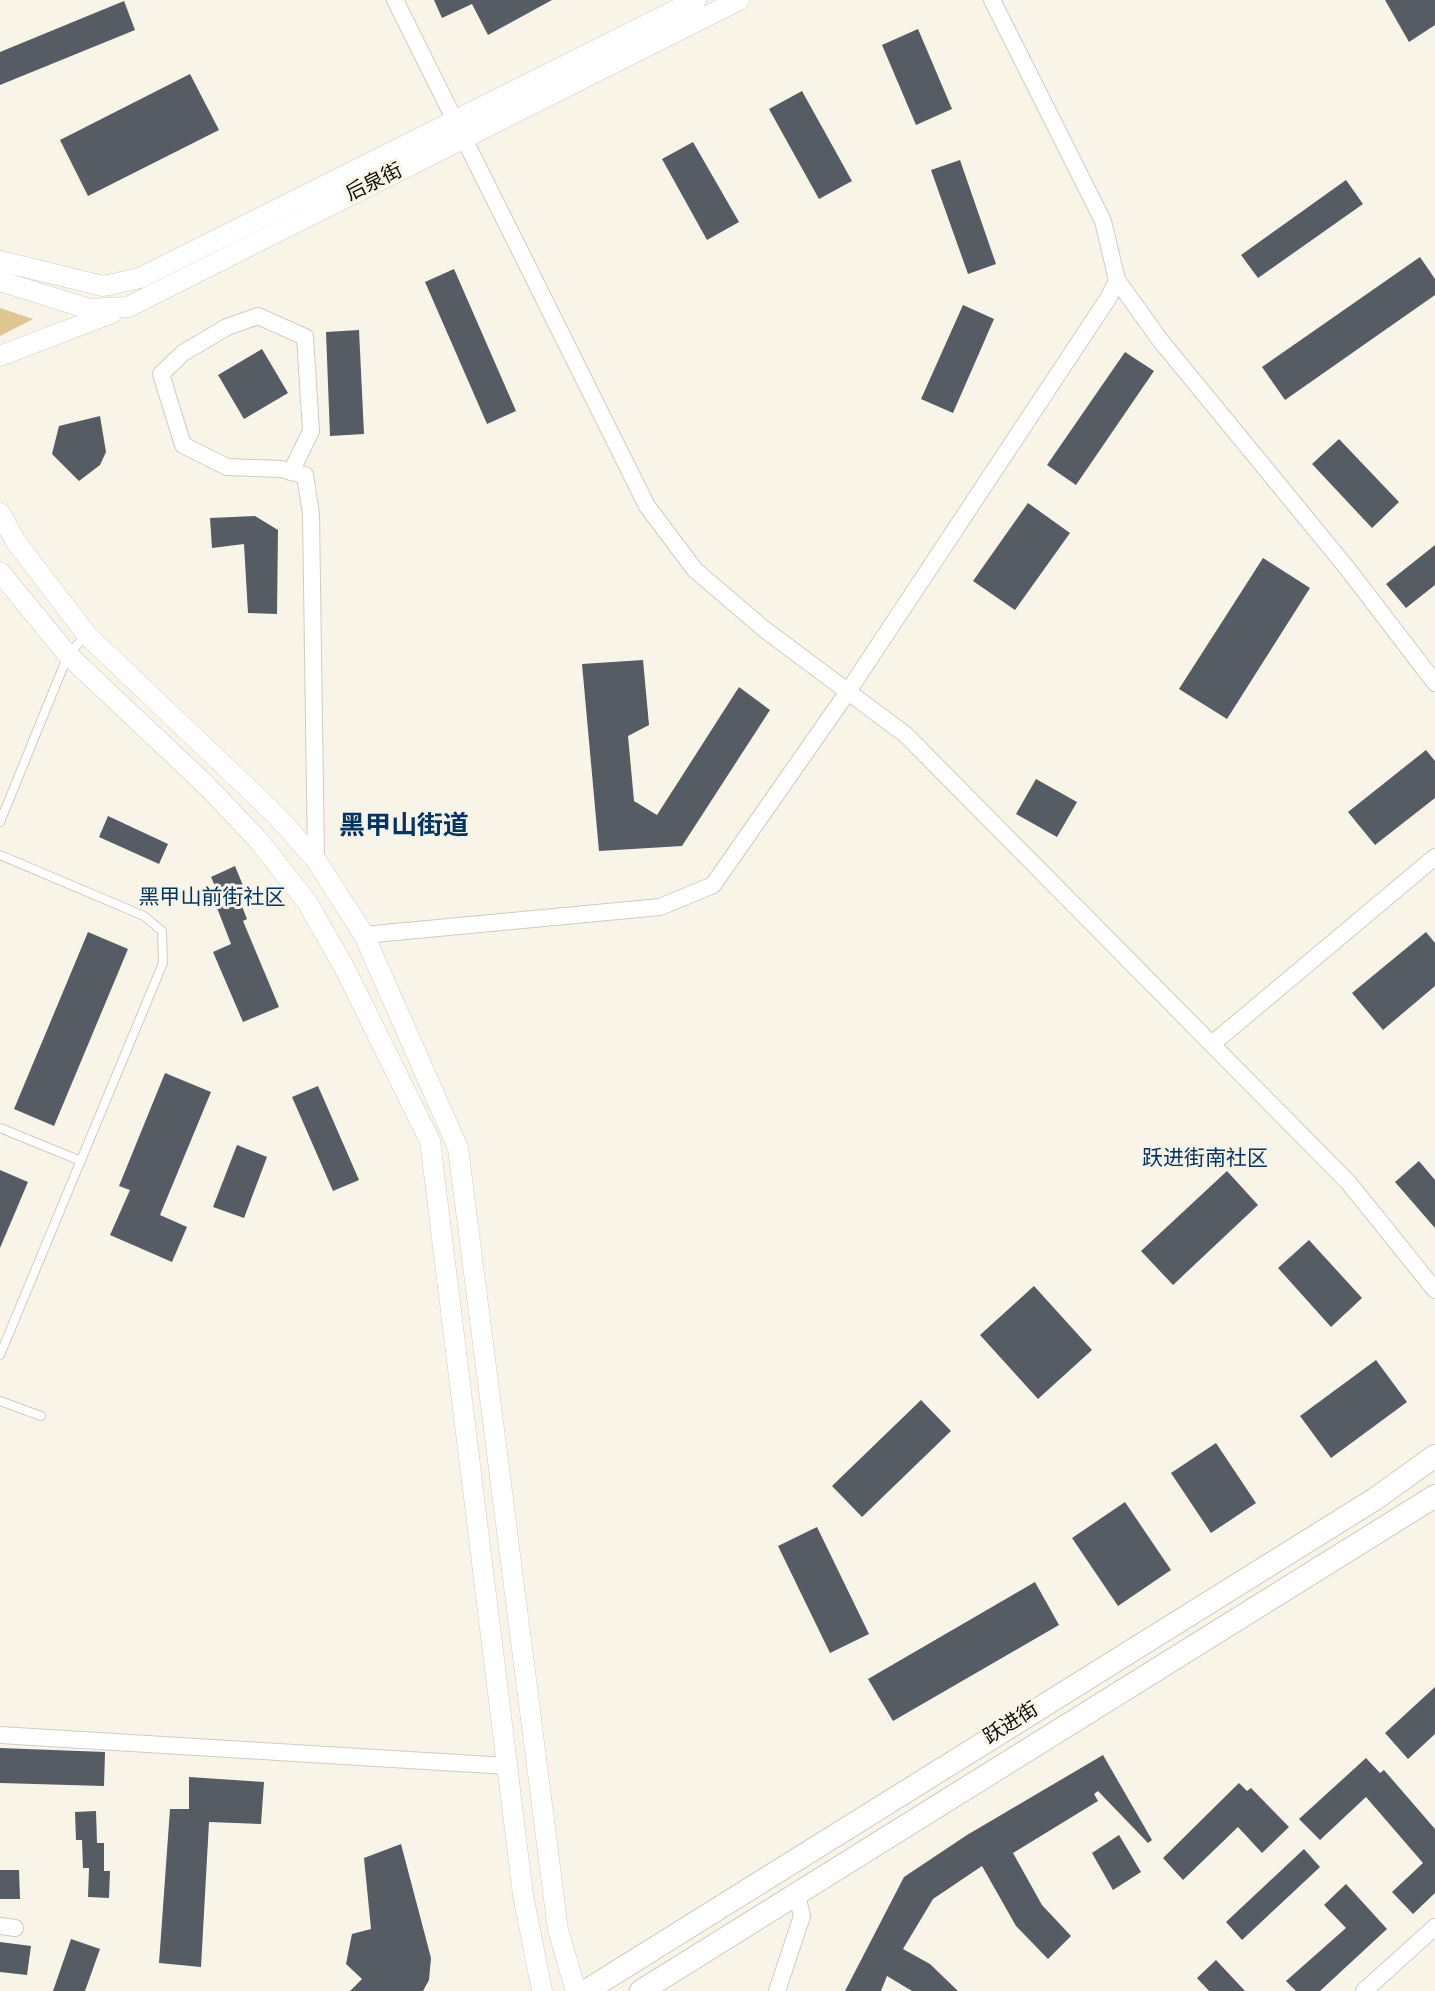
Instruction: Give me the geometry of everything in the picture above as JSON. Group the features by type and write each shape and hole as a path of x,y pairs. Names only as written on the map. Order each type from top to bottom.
{"main road":[{"name":"跃进街","path":"586,1991 1375,1499 1435,1456"},
{"name":"跃进街","path":"641,1991 1435,1496"}],"street":[{"path":"395,0 647,506 695,570 764,629 906,735 1348,1182 1435,1290"},
{"name":"后泉街","path":"0,281 89,309 128,307 459,131 696,0"},
{"name":"后泉街","path":"0,261 103,286 140,278 739,0"},
{"path":"992,0 1103,222 1117,280 1160,340 1347,568 1435,683"},
{"path":"364,935 660,907 713,885 847,693 1109,297 1117,280"},
{"path":"0,356 128,307"},
{"path":"291,472 311,431 305,337 258,316 227,327 183,352 161,374 183,445 227,467 305,475 311,514 316,860"},
{"path":"0,513 16,542 87,635 277,816 316,860 364,935 459,1149 558,1930 576,1991"},
{"path":"0,572 68,655 207,786 259,841 307,902 344,967 430,1141 523,1894 542,1991"},
{"path":"1212,1044 1435,857"},
{"path":"0,1735 507,1766"},
{"path":"777,1991 802,1916 797,1895"},
{"path":"1364,1991 1435,1928"}],"lane":[{"path":"0,822 68,655 87,635"},
{"path":"0,855 144,916 162,931 163,963 0,1355"},
{"path":"0,1128 81,1161"},
{"path":"0,1401 41,1416"}],"shaded area":[{"path":"0,308 33,319 0,336"}],"building":[{"path":"434,0 552,0 488,35 472,4 442,18"},
{"path":"1385,0 1435,0 1435,25 1409,42"},
{"path":"124,1 135,30 0,85 0,52"},
{"path":"918,29 952,109 916,125 882,45"},
{"path":"190,74 219,130 88,196 60,140"},
{"path":"802,91 852,181 819,199 769,109"},
{"path":"693,142 739,222 707,240 662,159"},
{"path":"960,160 996,264 968,274 931,170"},
{"path":"1346,180 1363,204 1258,278 1241,255"},
{"path":"1420,257 1435,279 1435,295 1285,400 1262,367"},
{"path":"454,269 516,411 487,424 425,282"},
{"path":"963,305 994,319 953,413 921,399"},
{"path":"359,330 364,434 330,436 326,332"},
{"path":"262,349 288,393 244,419 218,375"},
{"path":"1125,352 1154,371 1076,485 1047,465"},
{"path":"100,416 106,452 100,465 79,481 52,454 59,426"},
{"path":"1339,439 1399,502 1372,528 1312,464"},
{"path":"1028,503 1070,533 1015,610 973,581"},
{"path":"255,516 278,530 277,614 248,613 244,544 212,548 210,518"},
{"path":"1435,545 1435,585 1406,608 1386,584"},
{"path":"1263,558 1310,588 1227,719 1179,689"},
{"path":"643,660 649,725 628,736 634,801 657,815 739,687 770,710 682,846 599,851 582,664"},
{"path":"1426,750 1435,761 1435,798 1375,845 1348,812"},
{"path":"1036,779 1077,802 1057,837 1016,814"},
{"path":"108,816 168,844 159,864 99,837"},
{"path":"235,866 244,888 236,891 247,919 243,921 279,1007 243,1022 213,952 231,944 214,900 220,898 211,877"},
{"path":"88,932 128,949 54,1126 14,1109"},
{"path":"1426,932 1435,943 1435,986 1383,1030 1352,993"},
{"path":"165,1073 211,1092 160,1215 187,1227 172,1262 110,1235 130,1190 119,1186"},
{"path":"318,1086 359,1180 333,1191 292,1097"},
{"path":"237,1145 267,1157 244,1218 213,1207"},
{"path":"1419,1161 1435,1180 1435,1228 1395,1182"},
{"path":"0,1170 28,1182 0,1248"},
{"path":"1227,1171 1258,1205 1173,1285 1141,1251"},
{"path":"1309,1240 1362,1298 1331,1327 1278,1268"},
{"path":"1034,1286 1092,1350 1038,1399 980,1335"},
{"path":"1376,1360 1407,1402 1331,1458 1300,1416"},
{"path":"921,1400 951,1431 862,1517 832,1486"},
{"path":"1216,1443 1256,1503 1211,1533 1171,1473"},
{"path":"1125,1502 1171,1570 1118,1606 1072,1538"},
{"path":"817,1527 869,1634 830,1653 778,1546"},
{"path":"1035,1582 1059,1625 893,1721 868,1679"},
{"path":"1435,1687 1435,1734 1408,1759 1385,1733"},
{"path":"0,1748 105,1752 104,1786 0,1783"},
{"path":"1103,1755 1152,1840 1148,1843 1098,1791 1094,1794 1098,1801 1013,1853 1042,1905 1071,1936 1048,1959 1016,1926 982,1866 933,1899 903,1949 930,1964 958,1991 912,1991 887,1976 881,1991 845,1991 904,1877 967,1835"},
{"path":"1366,1758 1380,1773 1384,1770 1435,1829 1435,1893 1413,1914 1392,1892 1423,1863 1366,1797 1320,1840 1299,1819"},
{"path":"189,1777 264,1782 261,1824 209,1822 201,1967 159,1963 170,1809 189,1809"},
{"path":"1239,1783 1247,1791 1251,1788 1289,1827 1262,1853 1238,1827 1183,1880 1163,1858"},
{"path":"96,1811 97,1843 104,1843 104,1871 110,1871 109,1898 88,1897 89,1868 83,1868 82,1840 76,1840 75,1812"},
{"path":"1119,1835 1141,1872 1113,1890 1092,1853"},
{"path":"401,1844 431,1958 429,1980 423,1991 350,1991 362,1979 346,1964 352,1934 371,1929 364,1858"},
{"path":"1304,1849 1320,1867 1242,1940 1226,1922"},
{"path":"0,1870 19,1870 20,1899 0,1899"},
{"path":"1346,1884 1387,1929 1320,1991 1296,1991 1286,1981 1346,1928 1324,1905"},
{"path":"71,1939 100,1949 85,1991 53,1991"},
{"path":"0,1942 31,1946 27,1975 0,1972"},
{"path":"1216,1960 1245,1991 1209,1991 1197,1978"}],"district":[{"name":"黑甲山街道","path":"404,829"},
{"name":"黑甲山前街社区","path":"212,900"},
{"name":"跃进街南社区","path":"1205,1161"}]}
